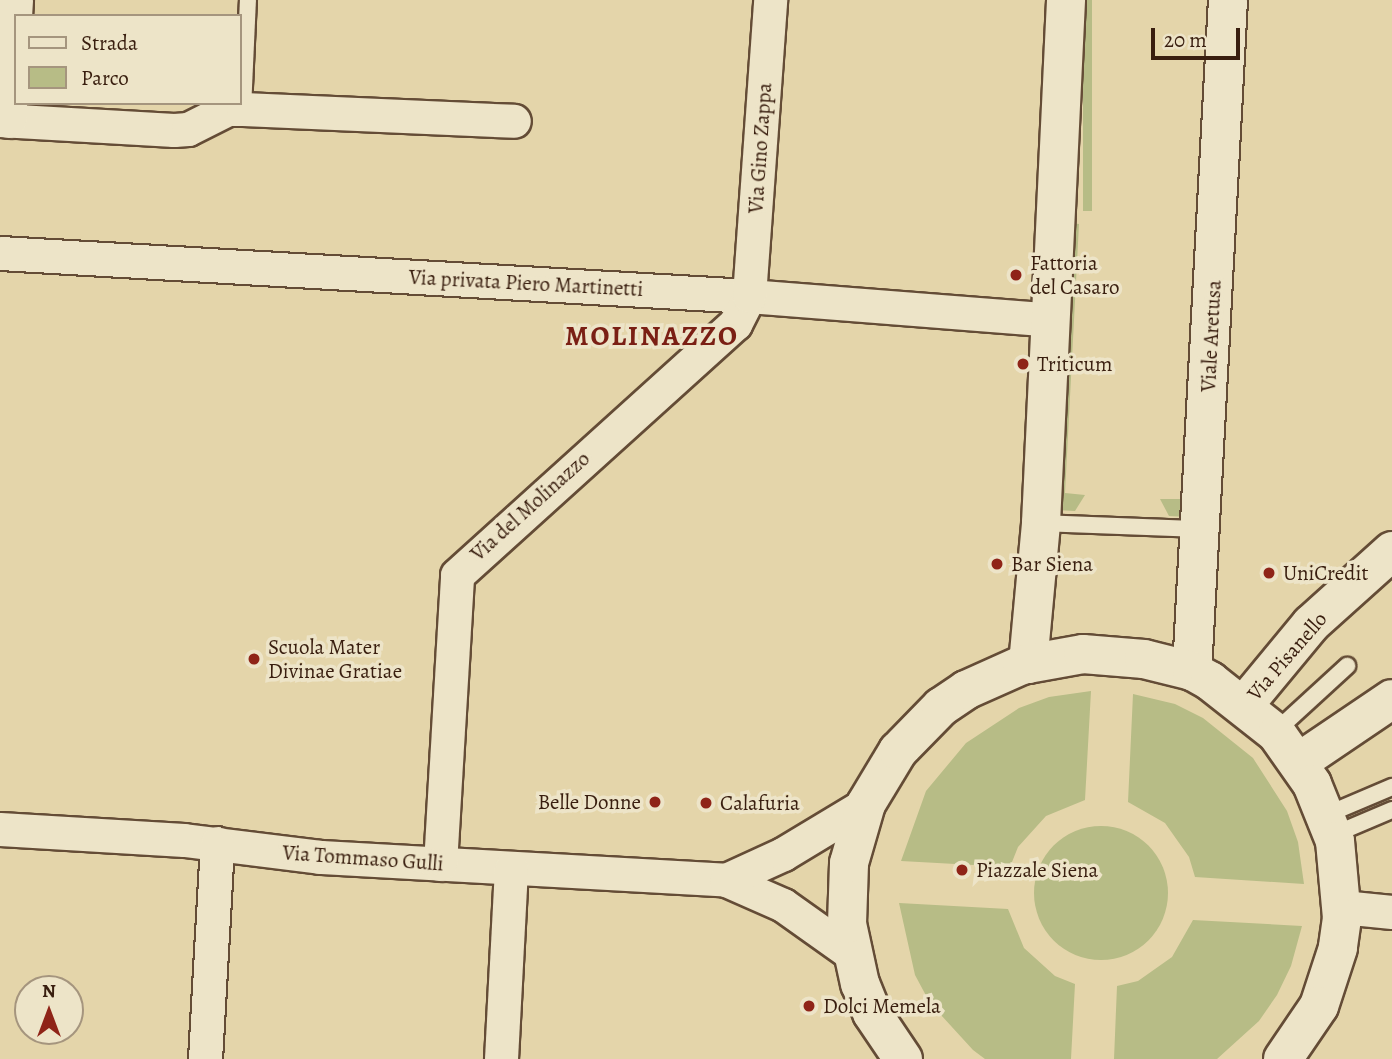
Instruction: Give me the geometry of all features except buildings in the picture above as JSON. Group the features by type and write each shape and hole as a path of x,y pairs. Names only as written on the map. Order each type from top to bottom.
{"street":[{"name":"Via Gino Zappa","path":"750,296 769,0"},
{"path":"1028,664 1041,523 1066,0"},
{"name":"Viale Aretusa","path":"1192,671 1228,0"},
{"path":"14,20 4,120 174,131 188,130 228,109 243,109 514,121"},
{"name":"Via privata Piero Martinetti","path":"0,253 750,296 1051,320"},
{"name":"Via del Molinazzo","path":"440,864 456,588 461,567 735,324 750,296"},
{"name":"Via Pisanello","path":"1244,705 1311,624 1392,551"},
{"path":"903,1059 872,1013 852,954 846,893 854,843 866,804 898,751 941,707 993,676 1028,664 1073,656 1114,655 1192,671 1244,705 1275,732 1299,762 1330,825 1342,907 1338,948 1327,987 1304,1033 1283,1059"},
{"path":"1299,762 1392,699"},
{"name":"Via Tommaso Gulli","path":"726,880 783,855 866,804"},
{"name":"Via Tommaso Gulli","path":"0,829 217,843 320,857 726,880 783,905 852,954"},
{"path":"205,1059 217,843"},
{"path":"501,1059 511,868"},
{"path":"1342,907 1392,912"}],"lane":[{"path":"243,109 248,0"},
{"path":"1041,523 1200,530"},
{"path":"1275,732 1347,666"},
{"path":"1330,825 1392,787"},
{"path":"1330,825 1392,810"}],"green space":[{"path":"1083,0 1092,0 1092,211 1083,211"},
{"path":"1071,223 1079,224 1065,493 1085,495 1075,511 1055,510"},
{"path":"1196,230 1204,230 1188,517 1169,516 1160,499 1181,499"},
{"path":"1091,691 1085,800 1046,816 1018,847 1010,867 901,861 926,791 966,743 1019,708 1049,697"},
{"path":"1133,694 1175,704 1203,718 1253,758 1287,811 1298,842 1304,884 1195,877 1189,857 1165,823 1128,802"},
{"path":"1101,826 1127,831 1149,845 1163,867 1168,893 1163,919 1149,941 1127,955 1101,960 1075,955 1053,941 1039,919 1034,893 1039,867 1053,845 1075,831"},
{"path":"899,903 1008,909 1024,948 1055,976 1075,984 1071,1059 985,1059 973,1050 930,1003 915,975"},
{"path":"1193,920 1302,926 1291,966 1277,995 1259,1021 1217,1059 1114,1059 1117,986 1138,981 1172,957"}],"place":[{"name":"Fattoria del Casaro","path":"1016,275"},
{"name":"Triticum","path":"1023,364"},
{"name":"Bar Siena","path":"997,564"},
{"name":"UniCredit","path":"1269,573"},
{"name":"Scuola Mater Divinae Gratiae","path":"254,659"},
{"name":"Belle Donne","path":"655,802"},
{"name":"Calafuria","path":"706,803"},
{"name":"Piazzale Siena","path":"962,870"},
{"name":"Dolci Memela","path":"809,1006"}],"district":[{"name":"MOLINAZZO","path":"652,336"}]}
